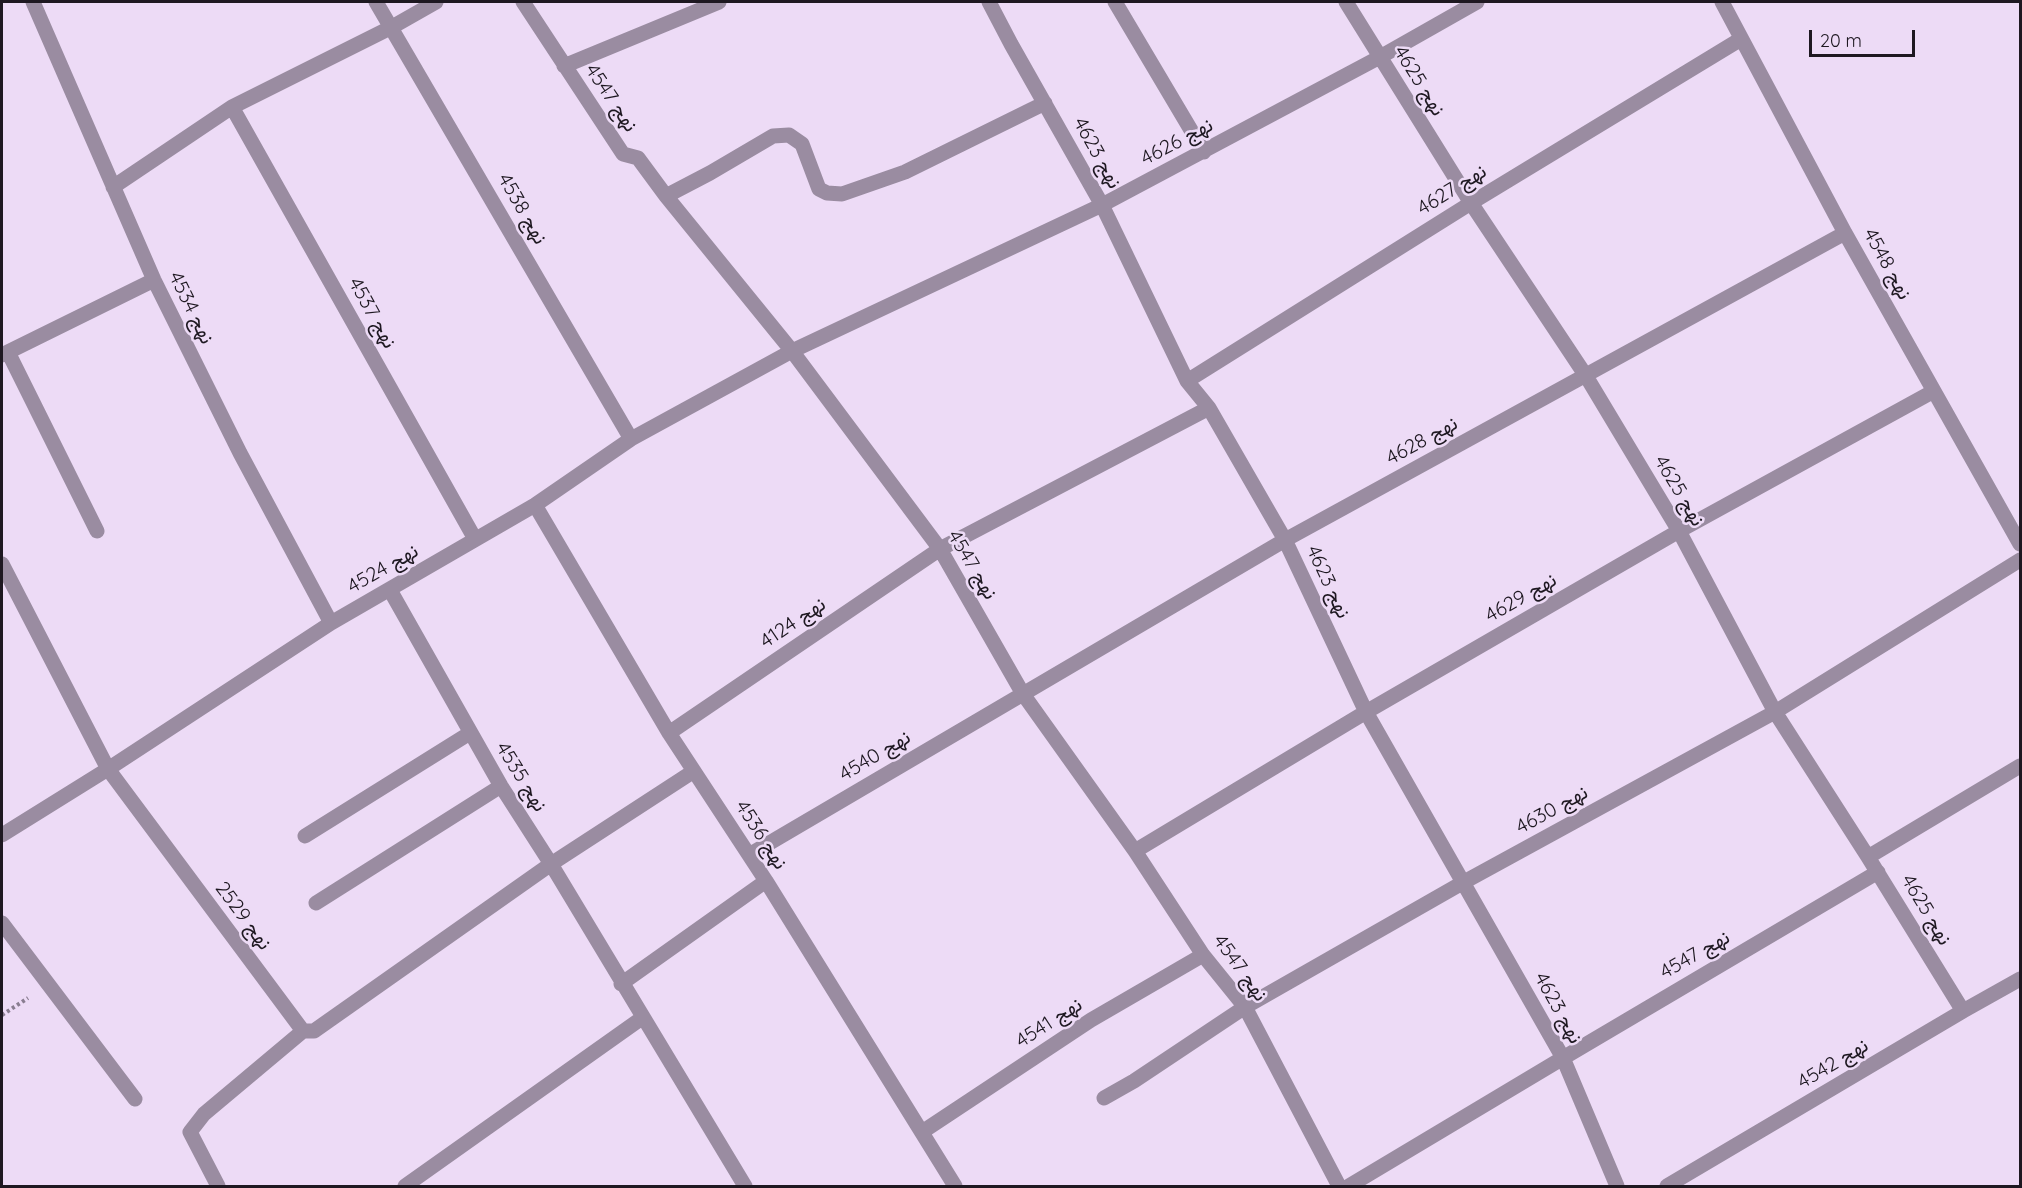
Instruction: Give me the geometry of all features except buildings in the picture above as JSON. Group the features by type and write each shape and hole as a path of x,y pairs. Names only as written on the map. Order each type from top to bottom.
{"street":[{"name":"نهج 4534","path":"33,2 154,280 240,453 331,623"},
{"name":"نهج 4538","path":"376,2 631,439"},
{"path":"113,187 232,107 392,27 436,2"},
{"name":"نهج 4547","path":"523,2 623,154 638,158 666,196 792,351 940,549 1023,694 1135,851 1203,955 1245,1007 1339,1186"},
{"path":"564,66 719,2"},
{"name":"نهج 4623","path":"989,2 1102,205 1188,381 1209,408 1285,540 1366,712 1563,1058 1617,1186"},
{"path":"1115,2 1204,152"},
{"name":"نهج 4625","path":"1346,2 1471,203 1586,376 1679,531 1775,712 1878,872 1963,1011"},
{"name":"نهج 4626","path":"792,351 1102,205 1380,57 1477,2"},
{"name":"نهج 4548","path":"1722,2 1845,233 2020,544"},
{"name":"نهج 4627","path":"1188,381 1471,203 1741,39"},
{"path":"666,196 773,136 789,135 802,144 819,189 827,193 842,194 905,172 1045,103"},
{"name":"نهج 4537","path":"232,107 475,539"},
{"name":"نهج 4628","path":"1023,694 1285,540 1845,233"},
{"path":"97,531 4,353 154,280"},
{"name":"نهج 4524","path":"2,835 108,769 331,623 535,505 631,439 792,351"},
{"name":"نهج 4629","path":"1135,851 1366,712 1679,531 1934,391"},
{"name":"نهج 4124","path":"669,733 940,549 1209,408"},
{"name":"نهج 4536","path":"535,505 669,733 766,881 955,1186"},
{"name":"نهج 4630","path":"1104,1098 1134,1081 1245,1007 1464,882 1775,712 2020,560"},
{"name":"نهج 2529","path":"2,564 108,769 303,1031"},
{"name":"نهج 4535","path":"390,590 501,786 551,864 621,984 745,1186"},
{"name":"نهج 4540","path":"749,855 1023,694"},
{"path":"305,836 470,733"},
{"path":"1868,857 2020,766"},
{"path":"218,1186 190,1132 204,1114 303,1031 314,1031 551,864 694,771"},
{"path":"316,903 501,786"},
{"name":"نهج 4547","path":"1349,1186 1878,872"},
{"path":"621,984 766,881"},
{"path":"2,923 135,1099"},
{"name":"نهج 4541","path":"922,1132 1091,1020 1203,955"},
{"name":"نهج 4542","path":"1667,1186 2020,979"},
{"path":"405,1186 642,1018"}]}
